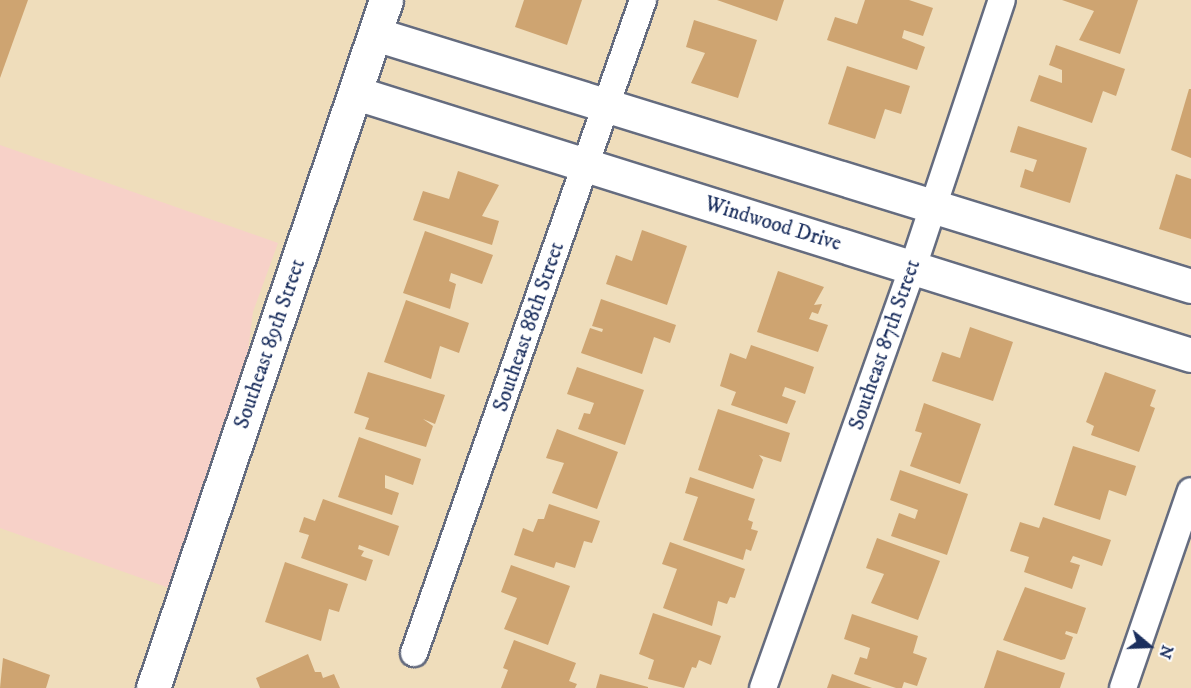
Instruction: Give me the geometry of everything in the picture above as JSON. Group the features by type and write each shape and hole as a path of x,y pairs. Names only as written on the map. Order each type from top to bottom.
{"street":[{"name":"Southeast 89th Street","path":"153,688 386,0"},
{"name":"Southeast 88th Street","path":"414,653 643,0"},
{"name":"Southeast 87th Street","path":"763,688 913,267 1002,0"},
{"path":"375,34 933,204 1191,286"},
{"name":"Windwood Drive","path":"356,93 1191,356"},
{"path":"1123,688 1191,491"}],"shaded area":[{"path":"0,145 278,243 253,312 245,374 172,589 0,528"}],"building":[{"path":"0,0 28,0 0,78"},
{"path":"524,0 582,0 567,45 515,27"},
{"path":"717,0 784,0 777,21"},
{"path":"865,0 909,0 933,8 923,36 904,30 902,38 925,47 917,70 827,40 835,17 857,24"},
{"path":"1062,0 1138,0 1120,54 1079,40 1094,11"},
{"path":"694,20 757,40 738,98 691,83 705,53 686,47"},
{"path":"1056,45 1125,69 1116,96 1103,91 1092,123 1030,101 1039,75 1062,83 1062,70 1049,65"},
{"path":"847,66 910,86 901,114 885,109 875,139 828,124"},
{"path":"1189,89 1191,89 1191,158 1171,150"},
{"path":"1018,126 1087,148 1070,203 1020,187 1025,169 1033,172 1037,160 1010,152"},
{"path":"458,171 499,185 482,216 499,221 492,245 413,220 423,191 449,199"},
{"path":"1176,174 1191,179 1191,239 1159,229"},
{"path":"642,230 687,246 667,305 606,284 616,255 632,261"},
{"path":"425,231 493,255 482,284 451,273 449,281 456,284 450,309 403,293"},
{"path":"778,271 824,287 814,305 822,304 818,314 812,312 809,319 828,325 818,352 757,332"},
{"path":"601,299 676,325 670,343 654,337 642,374 581,353 590,328 602,332 603,329 592,326"},
{"path":"406,300 469,323 459,353 440,346 431,379 384,362"},
{"path":"970,327 1013,342 993,401 932,381 942,352 960,358"},
{"path":"751,345 814,367 805,394 785,387 782,396 796,401 787,424 731,405 736,392 720,386 730,353 746,359"},
{"path":"577,367 644,390 625,445 578,429 584,413 590,414 594,403 567,394"},
{"path":"368,372 445,395 435,424 423,419 433,426 426,447 365,429 369,418 354,413"},
{"path":"1105,372 1156,390 1150,406 1155,408 1139,452 1091,435 1094,426 1086,422"},
{"path":"924,403 981,424 960,484 910,466 922,433 915,431"},
{"path":"718,409 790,433 781,462 759,455 763,460 753,489 698,470"},
{"path":"557,429 618,452 597,509 552,493 564,463 546,458"},
{"path":"359,437 421,459 413,485 385,475 385,488 399,493 392,515 338,497"},
{"path":"1073,446 1136,466 1126,496 1109,490 1100,520 1054,505"},
{"path":"900,470 968,494 947,555 891,536 899,513 915,519 918,510 890,500"},
{"path":"690,477 755,499 748,520 753,522 751,529 758,531 751,551 746,549 743,560 683,540 698,497 685,493"},
{"path":"323,499 399,526 389,556 359,545 358,549 364,551 361,556 373,560 366,581 301,558 309,535 299,532 304,517 315,521"},
{"path":"549,504 600,521 592,543 584,541 575,568 556,562 554,568 514,555 523,528 533,532 538,519 544,519"},
{"path":"1043,517 1111,540 1102,566 1073,556 1070,562 1080,565 1072,589 1024,572 1029,557 1010,551 1020,522 1039,528"},
{"path":"877,538 940,561 918,620 871,603 884,574 866,568"},
{"path":"670,542 745,569 735,598 730,597 727,604 718,601 712,626 663,608 677,569 662,564"},
{"path":"285,562 348,584 339,612 329,609 321,641 265,622"},
{"path":"511,565 570,586 548,645 504,629 517,598 501,592"},
{"path":"1025,587 1086,608 1077,634 1066,631 1065,634 1073,637 1065,659 1061,660 1003,640"},
{"path":"653,613 721,636 711,665 699,660 696,668 692,667 684,688 648,679 654,660 639,654"},
{"path":"852,614 918,636 913,653 927,658 917,686 904,682 902,688 896,688 854,674 860,657 867,659 870,648 844,639"},
{"path":"514,640 576,663 569,681 577,684 575,688 501,688 508,670 503,668"},
{"path":"997,650 1065,673 1060,688 984,688"},
{"path":"308,654 315,672 321,672 323,678 334,674 340,688 260,688 256,678"},
{"path":"3,658 50,675 46,688 0,688"},
{"path":"600,674 648,687 648,688 596,688"},
{"path":"832,674 872,688 827,688"}]}
